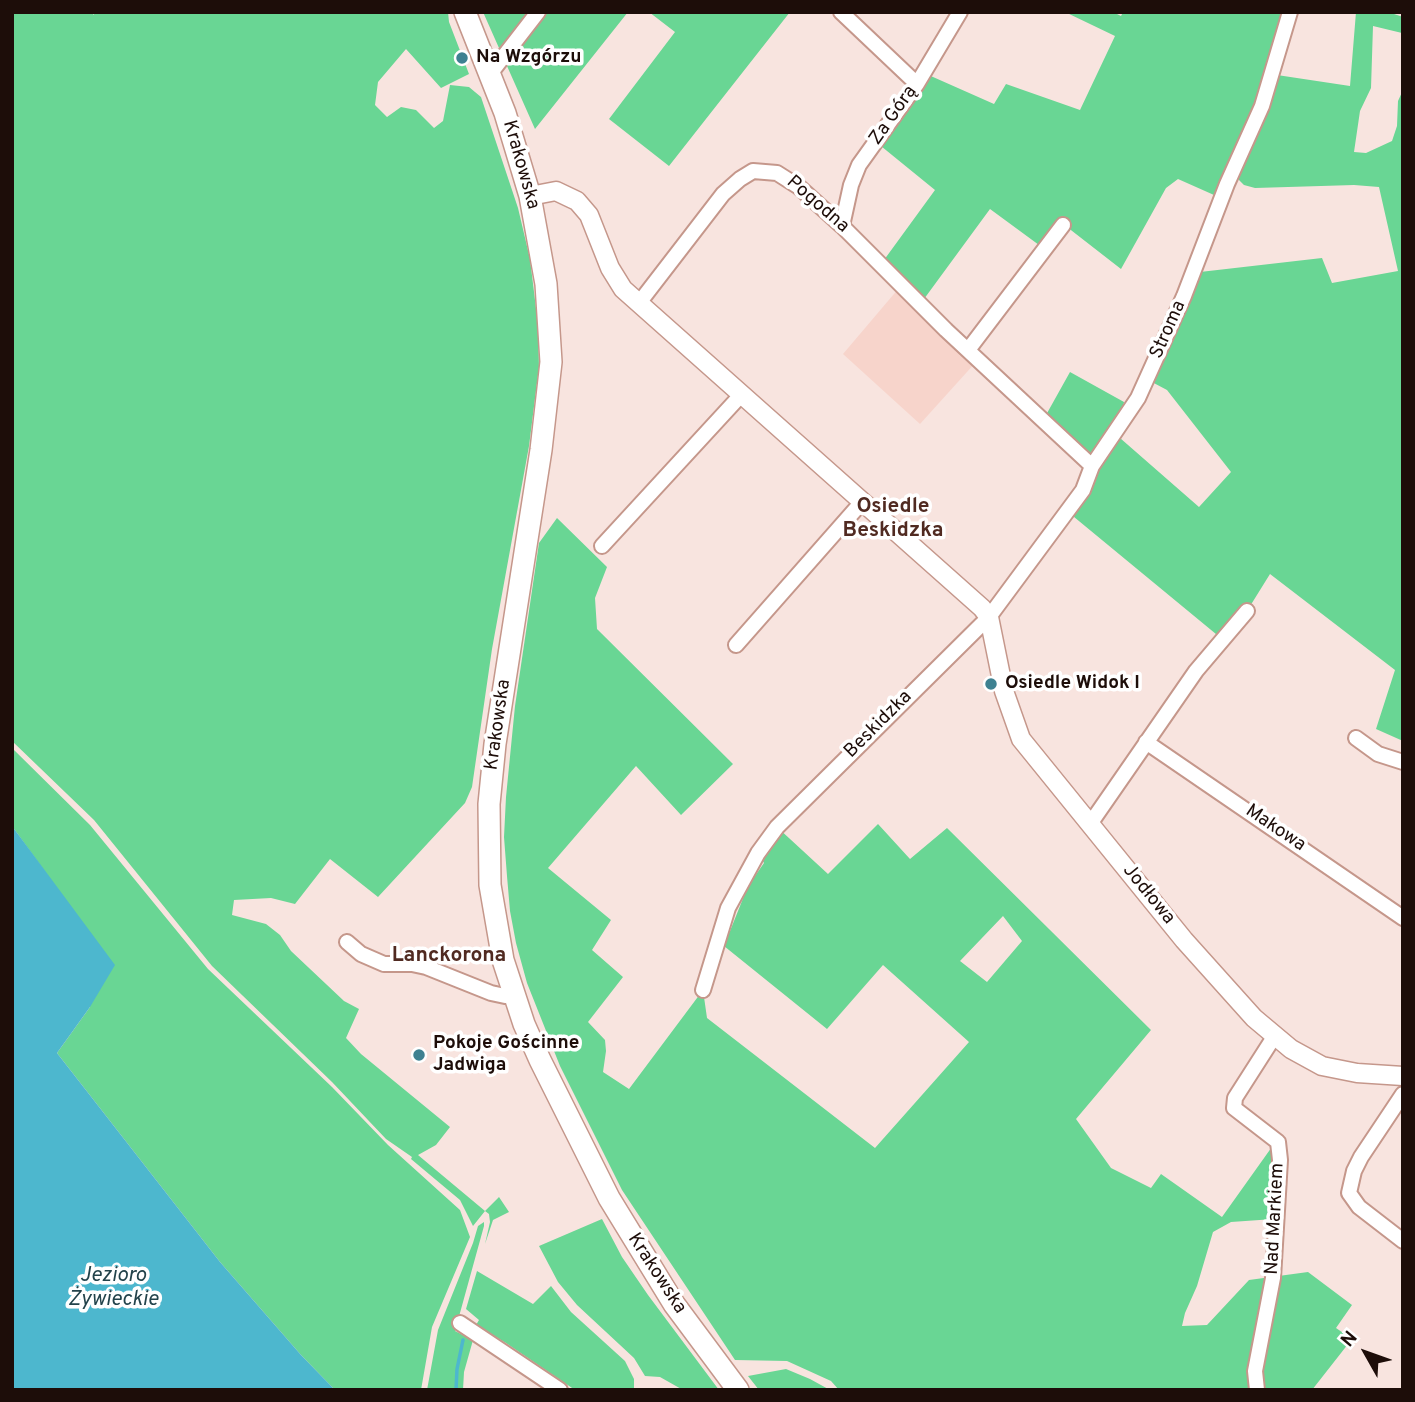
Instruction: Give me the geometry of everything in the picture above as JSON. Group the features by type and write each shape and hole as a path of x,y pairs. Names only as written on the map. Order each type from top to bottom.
{"main road":[{"name":"Krakowska","path":"465,12 516,144 530,197 546,284 551,362 539,464 494,754 488,829 494,913 503,960 513,994 555,1092 626,1227 674,1304 738,1390"}],"street":[{"path":"490,74 538,12"},
{"path":"841,12 917,84"},
{"name":"Za Górą","path":"842,226 851,185 859,165 917,84 960,12"},
{"name":"Stroma","path":"989,617 1083,490 1092,466 1138,398 1184,296 1227,184 1262,106 1290,12"},
{"name":"Pogodna","path":"639,303 723,194 753,171 777,173 788,178 842,226 968,350 1092,466"},
{"path":"530,197 556,191 577,201 589,215 615,279 989,617"},
{"path":"968,350 1063,225"},
{"path":"602,547 742,394"},
{"path":"736,645 862,502"},
{"path":"1090,824 1196,671 1247,611"},
{"name":"Jodłowa","path":"989,617 1004,691 1021,739 1184,940 1254,1018 1274,1037 1322,1066 1357,1073 1403,1076"},
{"name":"Beskidzka","path":"703,990 728,908 758,853 777,827 989,617"},
{"path":"1356,738 1378,754 1403,762"},
{"name":"Makowa","path":"1146,741 1403,918"},
{"path":"347,942 361,954 384,964 426,967 491,993 505,996 513,994"},
{"name":"Nad Markiem","path":"1257,1390 1255,1371 1273,1278 1280,1160 1278,1142 1234,1108 1235,1098 1274,1037"},
{"path":"1403,1094 1361,1157 1354,1171 1349,1193 1359,1207 1403,1241"},
{"path":"460,1323 560,1390"}],"shaded area":[{"path":"899,288 976,362 920,424 843,354"}],"green space":[{"path":"12,12 94,12 93,15 97,12 448,12 449,22 469,74 441,88 406,49 378,82 375,105 387,117 401,107 416,110 434,128 443,121 450,85 469,87 481,97 518,208 530,259 538,325 539,367 529,446 492,649 472,787 465,803 378,897 330,859 295,904 271,898 234,900 232,915 266,924 344,1001 359,1009 346,1038 361,1054 450,1127 436,1145 418,1155 485,1211 473,1226 460,1200 411,1159 412,1157 386,1139 332,1082 212,966 94,820 12,741"},
{"path":"483,12 628,12 535,129"},
{"path":"649,12 790,12 669,166 609,119 675,32"},
{"path":"1065,12 1113,12 1121,16 1123,12 1287,12 1260,104 1214,209 1209,210 1214,195 1178,179 1166,188 1121,269 1058,220 1039,245 990,209 924,299 884,260 935,190 876,142 924,73 994,104 1006,84 1080,110 1115,36"},
{"path":"1356,12 1388,12 1403,17 1403,35 1373,26 1371,88 1360,111 1354,152 1366,153 1392,141 1397,126 1398,101 1403,90 1403,741 1376,729 1395,670 1270,574 1247,611 1222,639 1068,512 1092,466 1120,438 1199,507 1231,472 1167,390 1150,381 1200,272 1322,258 1332,283 1398,271 1379,187 1354,185 1255,188 1244,185 1237,173 1277,75 1350,86"},
{"path":"1070,372 1124,402 1123,409 1097,451 1088,458 1075,440 1046,415"},
{"path":"557,518 607,567 595,598 597,629 733,764 681,815 636,766 548,868 611,920 592,950 623,977 588,1022 605,1040 603,1072 629,1089 703,990 707,1018 875,1148 969,1042 883,965 827,1029 724,946 748,886 764,863 758,853 777,827 828,874 878,824 910,859 947,828 1151,1030 1076,1119 1111,1168 1151,1188 1161,1174 1222,1217 1274,1144 1274,1219 1231,1222 1213,1232 1182,1326 1207,1325 1249,1280 1308,1272 1352,1305 1336,1328 1352,1339 1312,1390 839,1390 831,1381 787,1361 735,1360 622,1190 560,1066 527,983 516,943 510,911 504,837 506,797 515,706 539,543","holes":["1003,916 1022,941 987,982 960,961"]},
{"path":"12,748 90,825 208,969 332,1087 388,1145 460,1210 470,1237 432,1327 421,1390 335,1390 220,1262 57,1053 90,1007 48,876 12,826"},
{"path":"499,1197 509,1212 493,1220 485,1244 490,1222 489,1214 485,1211"},
{"path":"602,1219 622,1257 648,1295 719,1390 683,1390 660,1377 645,1376 634,1358 577,1305 558,1282 539,1246"},
{"path":"484,1222 455,1331 473,1340 464,1372 463,1390 427,1390 438,1330 478,1226"},
{"path":"477,1271 533,1304 551,1286 571,1312 625,1361 634,1379 634,1390 575,1390 476,1325 479,1320 466,1309"},
{"path":"786,1369 830,1390 759,1390 748,1376"}],"water":[{"name":"Jezioro Żywieckie","path":"12,826 115,965 90,1007 57,1053 220,1262 335,1390 12,1390"}],"waterway":[{"path":"456,1390 463,1340"}],"place":[{"name":"Na Wzgórzu","path":"462,58"},
{"name":"Osiedle Widok I","path":"991,684"},
{"name":"Pokoje Gościnne Jadwiga","path":"419,1055"}],"district":[{"name":"Osiedle Beskidzka","path":"893,520"},
{"name":"Lanckorona","path":"449,957"}]}
